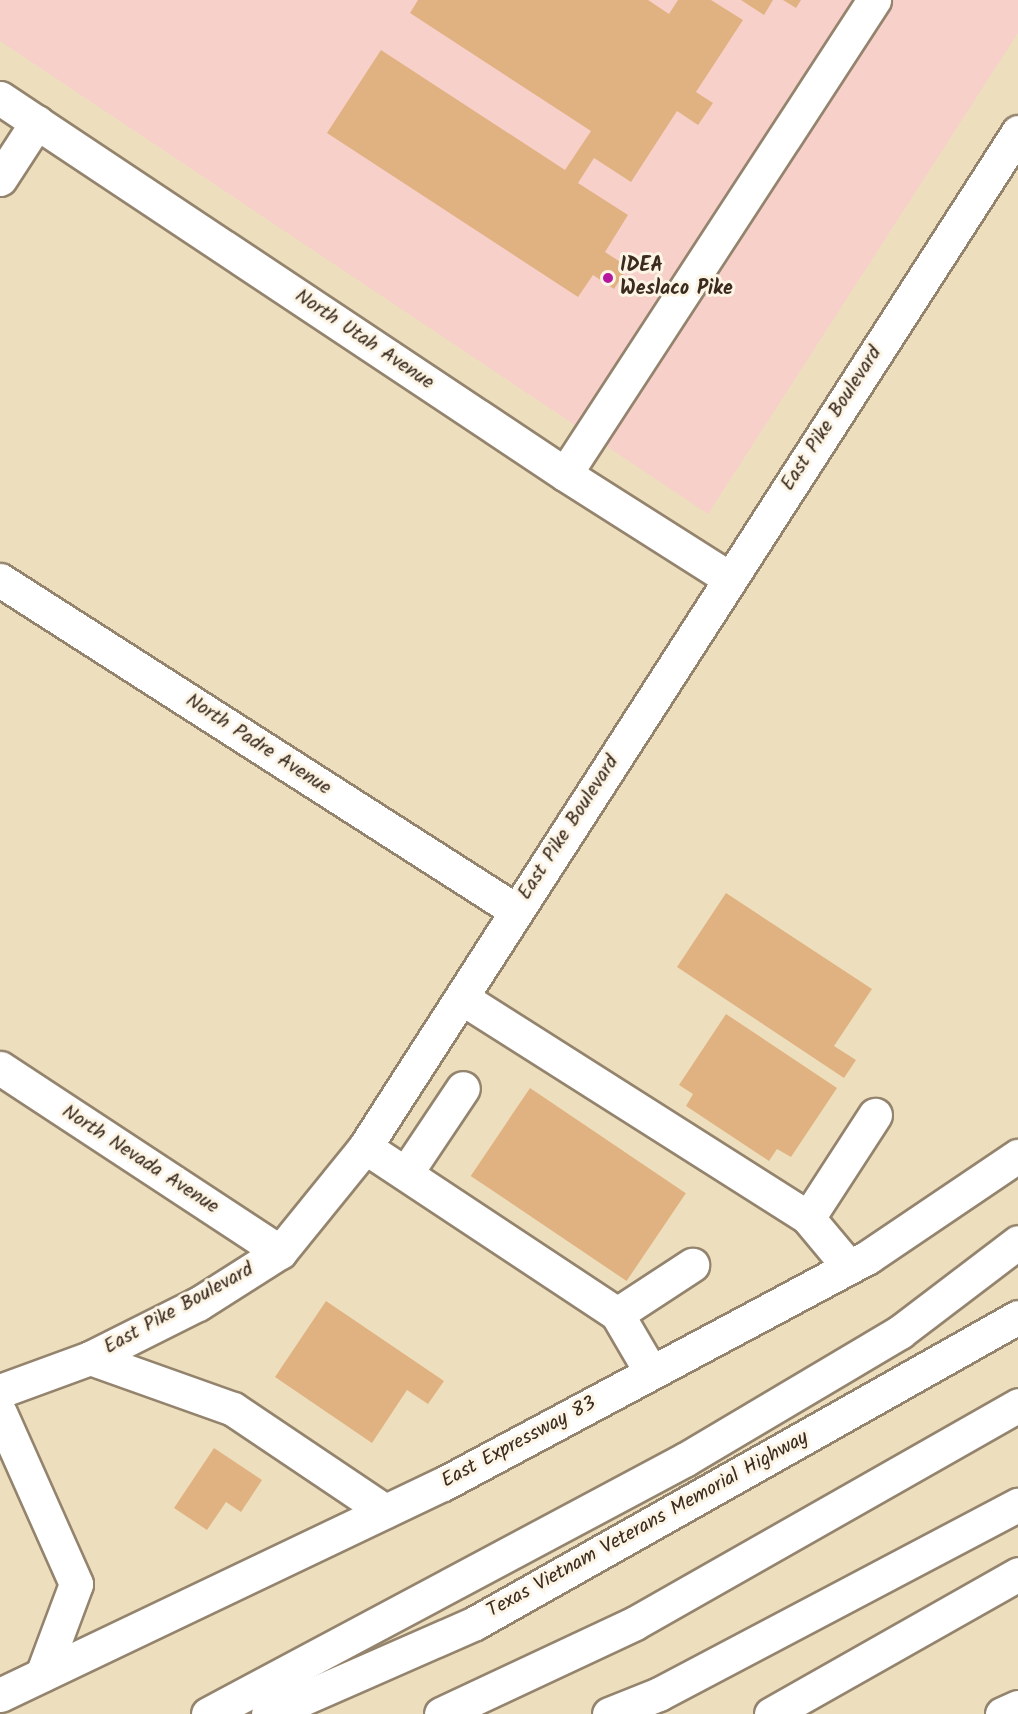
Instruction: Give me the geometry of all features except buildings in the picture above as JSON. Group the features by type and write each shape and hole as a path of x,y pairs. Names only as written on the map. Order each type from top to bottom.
{"main road":[{"path":"565,474 874,0"},
{"name":"North Utah Avenue","path":"0,98 565,474 729,578"},
{"path":"0,179 38,122"},
{"name":"East Pike Boulevard","path":"0,1391 90,1358 198,1304 280,1252 365,1147 462,998 515,910 1018,132"},
{"name":"North Padre Avenue","path":"0,580 515,910"},
{"path":"462,998 808,1218 849,1267"},
{"name":"North Nevada Avenue","path":"0,1068 280,1252"},
{"path":"406,1173 463,1088"},
{"path":"808,1218 875,1115"},
{"path":"365,1147 617,1314 651,1372"},
{"name":"East Expressway 83","path":"0,1695 385,1511 651,1372 849,1267 1018,1156"},
{"path":"208,1714 686,1459 900,1332 1018,1242"},
{"path":"617,1314 692,1265"},
{"name":"Texas Vietnam Veterans Memorial Highway","path":"268,1714 475,1623 1018,1317"},
{"path":"90,1358 233,1409 385,1511"},
{"path":"441,1714 635,1623 1018,1405"},
{"path":"0,1413 76,1584 42,1675"},
{"path":"609,1714 659,1694 1018,1505"},
{"path":"771,1714 805,1706 1018,1574"},
{"path":"1002,1714 1018,1707"}],"shaded area":[{"name":"IDEA Weslaco Pike","path":"0,0 1018,0 1018,33 708,514 0,41"}],"place":[{"name":"IDEA Weslaco Pike","path":"608,278"}]}
